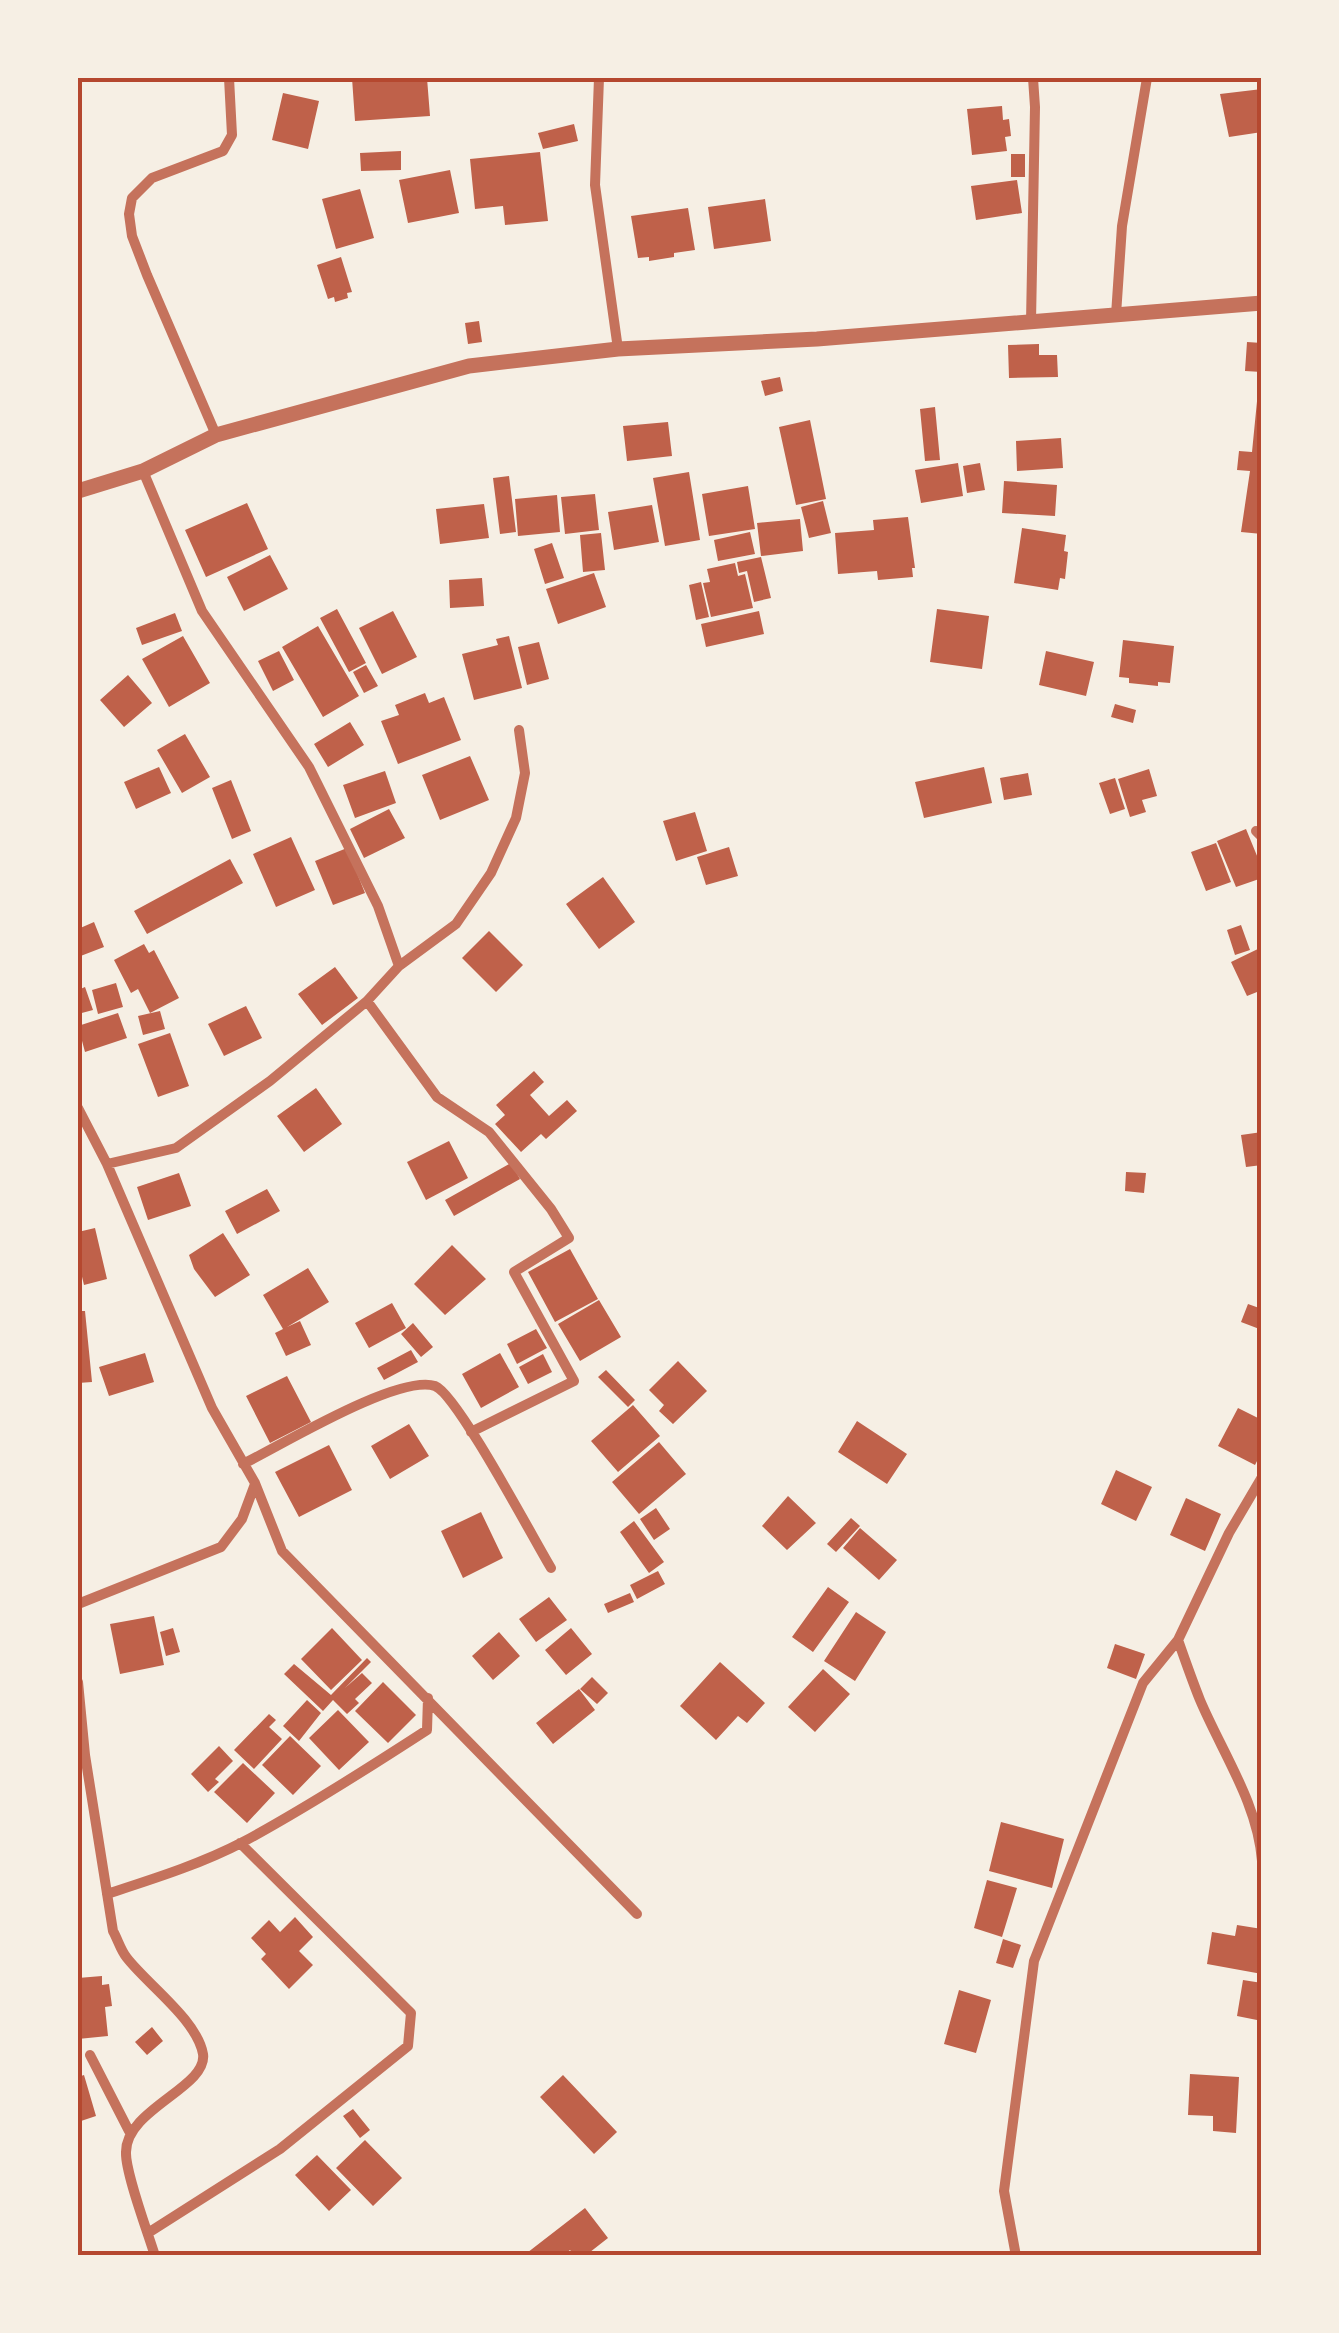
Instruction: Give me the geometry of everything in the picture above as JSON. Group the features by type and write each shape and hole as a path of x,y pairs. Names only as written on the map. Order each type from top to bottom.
{"street":[{"path":"216,436 142,262 129,214 132,198 152,178 223,151 230,144 229,78"},
{"path":"599,78 596,185 618,348"},
{"path":"1031,322 1033,78"},
{"path":"1116,315 1122,226 1147,78"},
{"path":"78,491 142,471 216,436 469,366 618,348 816,339 1262,303"},
{"path":"142,471 202,611 309,767 378,906 399,966"},
{"path":"107,1164 176,1148 270,1081 368,1001 399,966 456,924 491,873 516,818 525,773 519,730"},
{"path":"368,1001 436,1098 489,1132 551,1209 569,1238 514,1272 574,1381 471,1432"},
{"path":"78,1108 107,1164 197,1373 256,1484 282,1551 638,1914"},
{"path":"244,1464 378,1395 421,1385 442,1390 551,1568"},
{"path":"1016,2256 1004,2191 1034,1961 1143,1683 1178,1640 1262,1477"},
{"path":"78,1604 221,1548 242,1519 256,1484"},
{"path":"1178,1640 1244,1794 1260,1839 1262,1861"},
{"path":"78,1682 85,1755 114,1931 124,1956 194,2032 203,2051 204,2063 194,2076 130,2131 125,2154 155,2256"},
{"path":"107,1894 240,1843 366,1770 427,1730 428,1698"},
{"path":"148,2233 280,2149 408,2046 411,2012 240,1843"},
{"path":"90,2055 130,2131"}],"building":[{"path":"352,78 427,78 430,116 355,121"},
{"path":"1262,89 1262,132 1229,137 1220,94"},
{"path":"283,93 319,101 308,149 272,140"},
{"path":"1002,106 1003,120 1009,119 1011,136 1005,137 1007,151 972,155 967,109"},
{"path":"574,124 578,141 543,149 538,133"},
{"path":"401,151 401,170 361,171 360,153"},
{"path":"540,152 548,221 505,225 503,206 475,209 470,159"},
{"path":"1011,154 1025,154 1025,177 1011,177"},
{"path":"450,170 459,213 408,223 399,180"},
{"path":"1017,180 1022,213 976,220 971,186"},
{"path":"360,189 374,238 336,249 322,199"},
{"path":"765,199 771,241 714,249 708,207"},
{"path":"688,208 695,250 649,261 649,257 638,258 631,216"},
{"path":"341,257 352,292 347,293 348,298 335,302 334,297 328,299 317,265"},
{"path":"479,321 482,342 468,344 465,323"},
{"path":"1247,342 1262,343 1262,372 1245,371"},
{"path":"1039,344 1039,355 1057,355 1058,377 1009,378 1008,345"},
{"path":"780,377 783,391 765,396 761,381"},
{"path":"1259,381 1262,534 1241,532 1250,471 1237,470 1239,451 1252,452"},
{"path":"935,407 940,460 925,461 920,409"},
{"path":"810,420 826,499 796,505 779,427"},
{"path":"668,422 672,456 627,461 623,426"},
{"path":"1061,438 1063,468 1017,471 1016,441"},
{"path":"958,463 963,496 921,503 915,470"},
{"path":"980,463 985,490 967,493 963,466"},
{"path":"689,472 700,540 665,546 653,478"},
{"path":"509,476 516,532 500,534 493,478"},
{"path":"1004,481 1057,485 1055,516 1002,513"},
{"path":"748,486 755,529 709,536 702,494"},
{"path":"595,494 599,530 565,534 561,497"},
{"path":"557,495 560,532 518,536 515,499"},
{"path":"823,501 831,533 809,538 801,507"},
{"path":"247,503 268,549 206,577 185,530"},
{"path":"484,504 489,538 440,544 436,509"},
{"path":"652,505 659,542 614,550 608,512"},
{"path":"908,517 913,577 878,580 877,571 838,574 835,533 874,530 873,520"},
{"path":"800,519 803,551 761,556 757,523"},
{"path":"1022,528 1066,535 1065,579 1060,578 1058,590 1014,583"},
{"path":"750,532 755,554 718,561 714,540"},
{"path":"601,533 605,570 583,572 580,535"},
{"path":"552,543 564,578 545,584 534,549"},
{"path":"270,555 288,589 244,611 227,577"},
{"path":"761,557 771,598 754,602 747,571 739,573 737,562"},
{"path":"735,563 738,576 745,574 753,608 711,617 703,583 710,582 707,569"},
{"path":"594,573 606,607 558,624 546,589"},
{"path":"482,578 484,606 450,608 449,580"},
{"path":"701,582 709,617 696,620 689,585"},
{"path":"337,609 366,663 349,672 320,618"},
{"path":"937,609 989,616 982,669 930,662"},
{"path":"393,611 417,657 382,674 359,628"},
{"path":"759,611 764,634 706,647 701,624"},
{"path":"175,613 182,631 142,645 136,628"},
{"path":"318,626 359,696 323,717 282,647"},
{"path":"183,636 210,683 169,707 142,659"},
{"path":"509,636 522,688 474,700 462,654 498,645 496,639"},
{"path":"1123,640 1174,646 1170,683 1129,683 1129,678 1119,677"},
{"path":"539,642 549,679 527,685 518,647"},
{"path":"279,651 294,680 273,691 258,661"},
{"path":"1046,651 1094,662 1086,696 1039,685"},
{"path":"366,665 378,686 364,693 353,672"},
{"path":"128,675 152,703 124,727 100,700"},
{"path":"425,693 429,703 444,697 461,740 398,764 381,721 399,715 395,705"},
{"path":"1115,704 1136,710 1133,723 1111,717"},
{"path":"350,722 364,745 328,767 314,744"},
{"path":"185,734 210,777 182,793 157,750"},
{"path":"470,756 489,800 440,820 422,775"},
{"path":"159,767 171,793 136,809 124,782"},
{"path":"984,767 992,803 924,818 915,782"},
{"path":"1149,769 1157,796 1142,800 1146,812 1130,817 1118,779"},
{"path":"385,771 396,803 355,818 343,785"},
{"path":"1028,773 1032,795 1004,800 1000,778"},
{"path":"1115,778 1125,809 1110,814 1099,783"},
{"path":"231,780 251,831 232,839 212,788"},
{"path":"389,809 405,838 364,858 350,829"},
{"path":"695,812 707,851 676,861 663,821"},
{"path":"1246,829 1262,868 1262,878 1236,887 1217,841"},
{"path":"291,837 315,890 276,907 253,854"},
{"path":"1216,843 1231,882 1206,891 1191,852"},
{"path":"729,847 738,876 706,885 697,857"},
{"path":"347,848 365,893 333,905 315,861"},
{"path":"230,859 243,883 147,934 134,911"},
{"path":"603,877 635,922 599,949 566,904"},
{"path":"94,922 104,947 78,957 78,929"},
{"path":"1241,925 1250,950 1235,955 1227,930"},
{"path":"489,931 523,965 496,992 462,958"},
{"path":"144,944 149,953 154,950 179,998 150,1013 138,989 131,993 114,960"},
{"path":"1262,947 1262,1002 1257,992 1247,996 1231,962"},
{"path":"335,967 358,998 322,1025 298,994"},
{"path":"116,983 123,1007 98,1014 92,990"},
{"path":"85,987 93,1010 78,1014 78,990"},
{"path":"246,1006 262,1038 224,1056 208,1024"},
{"path":"160,1011 165,1029 143,1035 138,1016"},
{"path":"118,1013 127,1038 85,1052 78,1026"},
{"path":"170,1033 189,1086 158,1097 138,1044"},
{"path":"534,1071 544,1082 530,1095 549,1116 567,1100 577,1111 546,1139 541,1134 521,1152 495,1124 505,1115 496,1105"},
{"path":"316,1088 342,1124 304,1152 277,1116"},
{"path":"1262,1132 1262,1165 1246,1167 1241,1135"},
{"path":"449,1141 468,1178 426,1200 407,1162"},
{"path":"511,1163 520,1179 454,1216 445,1200"},
{"path":"1126,1172 1146,1173 1144,1193 1125,1191"},
{"path":"179,1173 191,1206 148,1220 137,1187"},
{"path":"267,1189 280,1211 237,1234 225,1211"},
{"path":"95,1228 107,1279 84,1285 78,1260 78,1232"},
{"path":"223,1233 250,1275 215,1297 194,1269 189,1255"},
{"path":"452,1245 486,1279 445,1315 414,1284"},
{"path":"570,1249 598,1299 555,1322 528,1272"},
{"path":"308,1268 329,1302 287,1327 300,1321 311,1345 286,1356 275,1333 283,1329 263,1295"},
{"path":"599,1300 621,1337 580,1361 558,1324"},
{"path":"392,1303 406,1328 369,1348 355,1323"},
{"path":"1248,1304 1262,1309 1262,1330 1241,1322"},
{"path":"78,1311 85,1311 92,1382 78,1383"},
{"path":"413,1323 433,1347 421,1357 401,1334"},
{"path":"536,1329 547,1348 517,1364 507,1344"},
{"path":"411,1350 418,1362 384,1380 377,1368"},
{"path":"145,1353 154,1382 109,1396 99,1367"},
{"path":"500,1353 519,1387 481,1408 462,1374"},
{"path":"543,1354 552,1372 528,1384 519,1367"},
{"path":"678,1361 707,1391 673,1424 659,1411 664,1405 649,1390"},
{"path":"606,1370 635,1400 628,1407 598,1377"},
{"path":"287,1376 311,1422 270,1443 246,1396"},
{"path":"633,1405 660,1436 618,1472 591,1441"},
{"path":"1238,1408 1262,1420 1262,1451 1255,1465 1218,1446"},
{"path":"857,1421 907,1454 887,1484 838,1452"},
{"path":"409,1424 429,1456 390,1479 371,1446"},
{"path":"659,1442 686,1474 639,1514 612,1482"},
{"path":"329,1445 352,1490 299,1517 275,1472"},
{"path":"1116,1470 1152,1487 1136,1521 1101,1504"},
{"path":"788,1496 816,1523 787,1550 762,1526"},
{"path":"1186,1498 1221,1514 1205,1551 1170,1535"},
{"path":"656,1508 670,1529 654,1540 640,1519"},
{"path":"481,1512 503,1558 463,1578 441,1531"},
{"path":"851,1518 860,1526 836,1552 827,1544"},
{"path":"634,1521 664,1562 649,1573 620,1532"},
{"path":"860,1528 897,1560 879,1580 843,1548"},
{"path":"658,1571 665,1584 637,1599 630,1585"},
{"path":"828,1587 849,1602 813,1652 792,1637"},
{"path":"630,1593 634,1602 608,1613 604,1604"},
{"path":"549,1597 567,1620 536,1642 519,1619"},
{"path":"856,1612 886,1632 855,1681 824,1661"},
{"path":"154,1616 164,1665 120,1674 110,1624"},
{"path":"173,1628 180,1652 166,1656 160,1632"},
{"path":"332,1628 362,1660 331,1690 301,1659"},
{"path":"571,1628 592,1654 566,1675 545,1650"},
{"path":"499,1632 520,1656 493,1680 472,1656"},
{"path":"1115,1644 1145,1654 1136,1679 1107,1668"},
{"path":"367,1658 371,1662 345,1688 362,1673 372,1683 355,1699 359,1703 347,1714 333,1700 323,1711 284,1674 294,1664 331,1695"},
{"path":"720,1662 765,1703 747,1723 738,1716 716,1740 680,1706"},
{"path":"823,1669 850,1694 815,1732 788,1707"},
{"path":"592,1677 608,1693 597,1704 580,1689"},
{"path":"383,1682 416,1715 388,1743 355,1711"},
{"path":"579,1689 595,1710 553,1744 536,1723"},
{"path":"307,1700 321,1713 299,1741 283,1726"},
{"path":"338,1710 369,1742 339,1770 309,1738"},
{"path":"269,1714 276,1720 269,1727 282,1739 254,1769 234,1750"},
{"path":"290,1736 321,1766 293,1795 262,1765"},
{"path":"219,1746 233,1761 208,1792 191,1774"},
{"path":"243,1763 275,1793 247,1823 214,1792"},
{"path":"1001,1822 1064,1839 1052,1888 989,1871"},
{"path":"987,1880 1017,1888 1002,1937 974,1928"},
{"path":"295,1917 313,1937 299,1951 313,1965 289,1989 261,1959 266,1954 251,1938 269,1920 280,1932"},
{"path":"1237,1925 1262,1929 1262,1974 1207,1964 1212,1932 1235,1936"},
{"path":"1003,1939 1021,1945 1013,1968 996,1963"},
{"path":"102,1976 102,1985 109,1984 112,2006 105,2007 108,2036 78,2039 78,1978"},
{"path":"1243,1980 1262,1983 1262,2021 1237,2016"},
{"path":"959,1990 991,2000 976,2053 944,2044"},
{"path":"152,2027 163,2041 147,2055 135,2042"},
{"path":"1190,2074 1239,2077 1236,2133 1213,2131 1213,2116 1188,2115"},
{"path":"84,2075 96,2116 78,2122 78,2077"},
{"path":"563,2075 617,2132 594,2154 540,2097"},
{"path":"353,2109 370,2130 360,2138 343,2116"},
{"path":"365,2140 402,2178 373,2206 336,2168"},
{"path":"317,2155 351,2190 329,2211 295,2175"},
{"path":"585,2208 608,2238 585,2256 575,2256 570,2250 562,2256 523,2256"}]}
